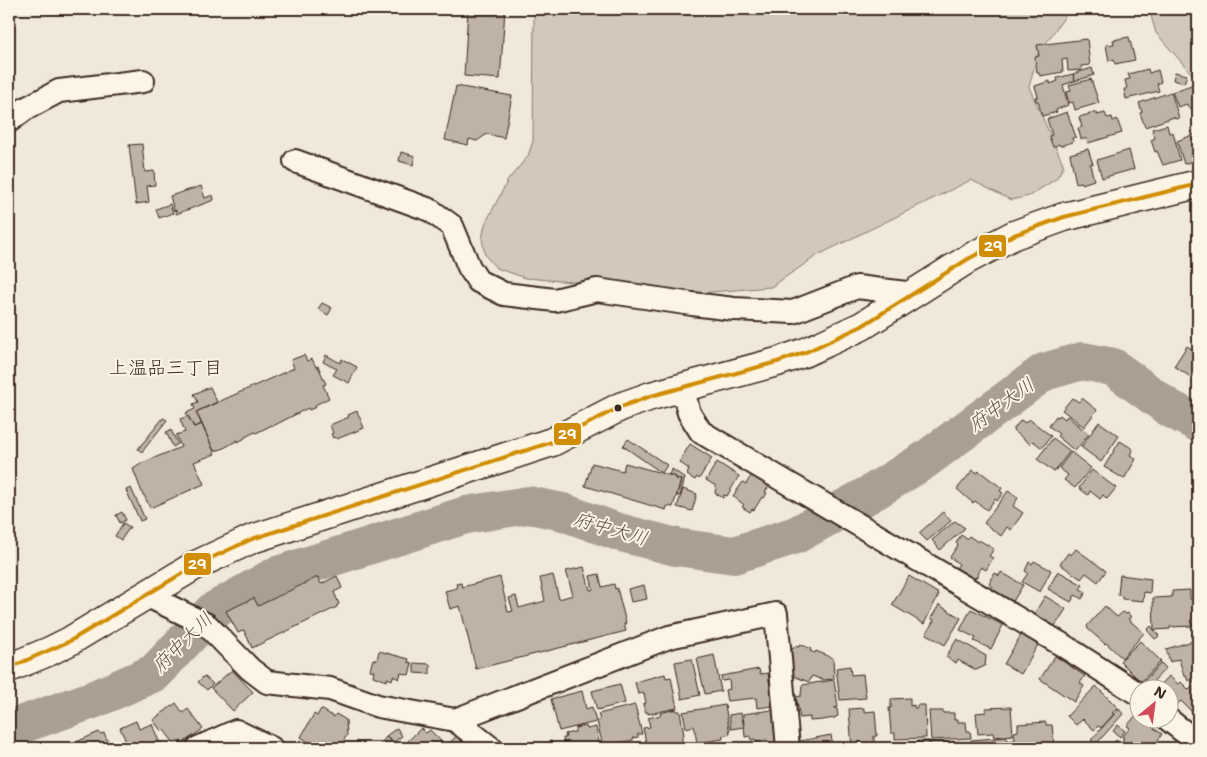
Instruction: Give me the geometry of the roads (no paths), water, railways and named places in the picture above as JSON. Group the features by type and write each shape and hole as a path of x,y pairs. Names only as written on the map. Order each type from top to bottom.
{"main road":[{"path":"9,668 70,641 196,564 252,539 552,442 620,407 682,387 777,362 806,352 862,326 991,246 1039,225 1198,184"}],"street":[{"path":"9,121 25,109 60,91 142,81"},
{"path":"295,161 430,210 452,226 469,267 478,281 504,294 555,300 597,290 692,304 793,312 856,286 914,294"},
{"path":"682,387 689,413 701,432 1061,644 1130,689"},
{"path":"146,595 207,625 250,669 267,682 330,689 378,706 455,720 491,748"},
{"path":"455,720 669,637 776,614 788,748"},
{"path":"1180,728 1198,743"},
{"path":"198,748 236,731 271,748"}],"waterway":[{"name":"府中大川","path":"9,729 95,699 154,673 213,611 277,575 466,515 529,505 563,512 618,532 676,547 734,555 796,535 875,491 925,460 1044,372 1082,361 1113,367 1169,408 1198,423"}],"district":[{"name":"上温品三丁目","path":"166,367"}]}
